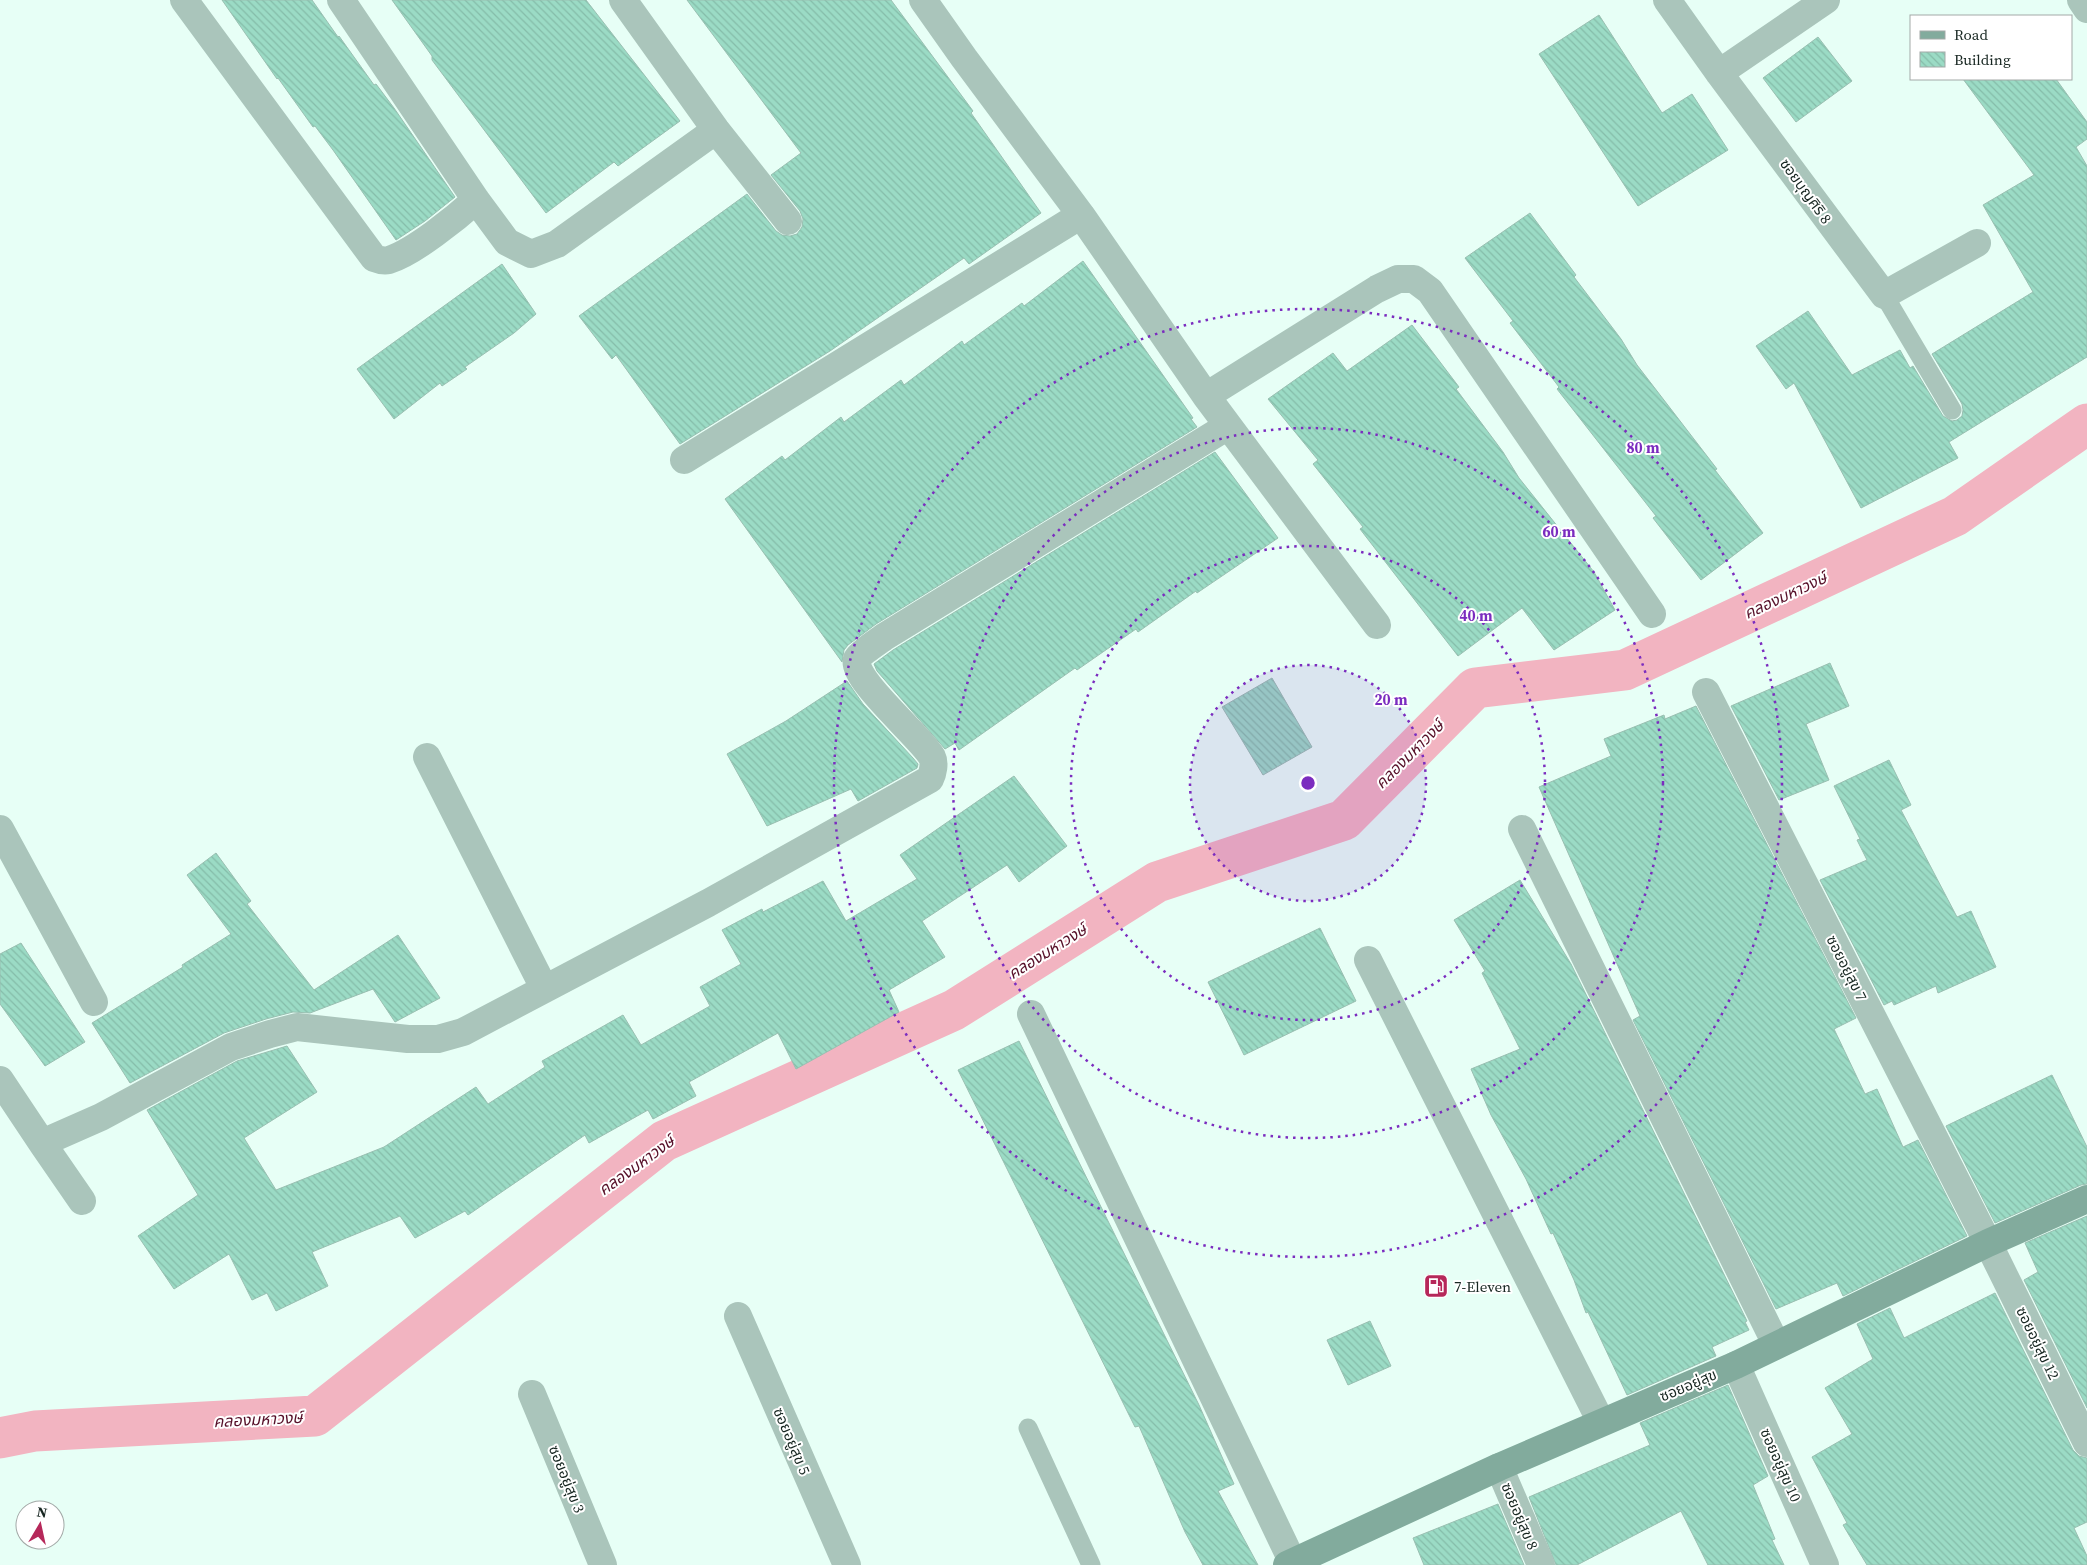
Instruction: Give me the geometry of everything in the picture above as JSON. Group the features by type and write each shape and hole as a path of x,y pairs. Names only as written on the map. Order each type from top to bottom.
{"street":[{"path":"184,0 374,258 380,261 390,260 418,244 457,217 476,200"},
{"path":"341,0 476,200 507,242 531,254 557,244 716,130"},
{"path":"623,0 716,130 788,221"},
{"path":"924,0 964,58 1081,215 1206,396 1377,625"},
{"name":"ซอยบุญศิริ 8","path":"1667,0 1718,73 1884,295"},
{"path":"1718,73 1826,0"},
{"path":"2081,0 2087,9"},
{"path":"684,460 1081,215"},
{"path":"1884,295 1977,243"},
{"path":"1206,396 1377,289 1398,279 1414,279 1430,291 1652,614"},
{"path":"42,1144 101,1117 230,1047 270,1034 297,1027 408,1039 438,1039 463,1032 708,903 930,779 933,772 932,756 874,693 857,666 857,659 884,637 1228,426"},
{"name":"ซอยอยู่สุข 7","path":"1706,692 1988,1243"},
{"path":"427,757 544,988"},
{"path":"1522,829 1776,1344"},
{"path":"0,830 94,1002"},
{"path":"1368,960 1601,1422"},
{"path":"1031,1014 1291,1564"},
{"path":"0,1080 82,1201"},
{"name":"ซอยอยู่สุข","path":"1291,1564 1499,1466 1736,1365 1988,1243 2087,1199"},
{"name":"ซอยอยู่สุข 12","path":"1988,1243 2087,1442"},
{"name":"ซอยอยู่สุข 5","path":"738,1316 846,1565"},
{"name":"ซอยอยู่สุข 10","path":"1736,1365 1826,1565"},
{"name":"ซอยอยู่สุข 3","path":"532,1394 602,1565"},
{"name":"ซอยอยู่สุข 8","path":"1499,1466 1541,1565"}],"lane":[{"path":"1884,295 1952,410"},
{"path":"1028,1428 1091,1565"}],"building":[{"path":"222,0 312,0 374,85 376,84 394,108 455,197 425,221 396,240 333,150 277,79"},
{"path":"392,0 586,0 680,121 618,166 614,162 546,213 432,60 432,56"},
{"path":"687,0 891,0 973,111 971,113 1041,213 969,264 964,258 830,351 680,444 616,355 612,359 579,316 747,194 776,231 782,235 790,236 797,234 802,227 803,219 800,211 771,175 801,153"},
{"path":"1599,15 1662,113 1692,94 1728,150 1638,206 1539,54"},
{"path":"1818,37 1852,81 1796,122 1763,78"},
{"path":"1964,80 2057,80 2087,122 2087,139 2076,147 2087,166 2087,357 1949,442 1958,458 1861,508 1794,383 1786,389 1756,346 1808,311 1852,375 1900,350 1910,368 1913,366 1943,416 1952,421 1957,420 1962,416 1962,404 1932,354 2033,292 1983,205 2034,175"},
{"path":"1530,213 1576,275 1574,277 1621,339 1637,365 1717,469 1715,470 1763,533 1701,580 1653,518 1656,516 1557,389 1559,387 1510,323 1513,321 1465,258"},
{"path":"1083,261 1193,418 1191,419 1197,427 876,624 848,645 844,650 842,662 725,499 782,456 785,460 841,417 844,422 901,380 904,385 962,341 964,345 1022,303 1024,306"},
{"path":"502,264 536,314 514,333 465,367 467,369 442,386 440,383 394,419 357,369"},
{"path":"1412,325 1459,387 1456,389 1503,452 1519,478 1594,572 1615,610 1554,650 1522,608 1458,656 1360,529 1363,527 1313,464 1318,460 1268,399 1333,353 1347,371"},
{"path":"1215,452 1278,538 1197,593 1196,591 1138,632 1136,629 1077,670 1075,668 959,750 955,743 945,749 877,671 874,664 893,650"},
{"path":"1830,663 1849,706 1806,724 1829,780 1779,800 1731,706"},
{"path":"1272,678 1312,747 1263,775 1222,707"},
{"path":"847,681 863,704 918,764 917,768 858,801 851,789 767,826 727,754 786,721"},
{"path":"1696,706 1856,1018 1834,1029 1865,1094 1877,1089 1903,1147 1918,1140 1967,1236 1843,1296 1837,1283 1776,1309 1633,1020 1640,1016 1539,787 1611,756 1604,739 1664,715 1665,719"},
{"path":"1889,760 1911,805 1901,810 1957,917 1971,911 1996,967 1938,993 1936,986 1894,1005 1892,1001 1884,1005 1820,880 1867,860 1857,840 1860,839 1834,786"},
{"path":"1014,776 1067,846 1019,882 1007,865 922,921 945,957 889,990 899,1012 796,1069 778,1033 689,1082 696,1096 653,1119 648,1110 589,1143 585,1135 468,1215 465,1211 415,1238 400,1216 312,1252 328,1286 276,1311 267,1293 252,1300 229,1254 174,1289 138,1236 198,1195 147,1110 237,1061 287,1046 317,1092 244,1138 276,1190 384,1147 476,1087 488,1104 545,1067 542,1061 623,1015 641,1045 710,1006 700,987 741,964 722,930 762,909 763,912 823,881 846,921 917,879 900,855"},
{"path":"216,853 251,901 247,904 314,990 398,935 440,998 395,1022 373,989 310,1013 293,1012 224,1033 130,1083 92,1023 183,967 182,965 231,934 187,875"},
{"path":"1520,880 1571,964 1747,1321 1745,1322 1749,1330 1712,1347 1716,1356 1627,1395 1588,1312 1586,1313 1553,1233 1551,1234 1526,1179 1491,1115 1471,1069 1520,1049 1482,973 1485,971 1454,920"},
{"path":"1320,928 1356,1001 1244,1055 1208,982"},
{"path":"21,943 85,1042 45,1066 0,1004 0,954"},
{"path":"1019,1041 1199,1405 1234,1484 1218,1491 1258,1565 1203,1565 1185,1532 1139,1426 1135,1427 958,1070"},
{"path":"2052,1075 2087,1147 2087,1184 1995,1223 1946,1126"},
{"path":"2087,1216 2087,1408 2024,1280 2038,1272 2025,1243"},
{"path":"1995,1293 2073,1450 2079,1456 2087,1458 2087,1522 2074,1528 2087,1556 2087,1565 1867,1565 1843,1525 1847,1523 1812,1457 1852,1434 1825,1388 1873,1359 1857,1324 1890,1308 1904,1338"},
{"path":"1370,1321 1391,1366 1348,1385 1327,1340"},
{"path":"1728,1385 1768,1476 1753,1485 1775,1539 1772,1540 1784,1565 1708,1565 1681,1511 1577,1565 1556,1565 1529,1497 1650,1445 1640,1423"},
{"path":"1498,1504 1524,1565 1424,1565 1413,1538"}],"waterway":[{"name":"คลองมหาวงษ์","path":"0,1438 35,1431 315,1416 664,1141 954,1010 1157,882 1344,820 1475,688 1625,670 1955,516 2087,424"}],"place":[{"name":"7-Eleven","path":"1436,1286"}]}
